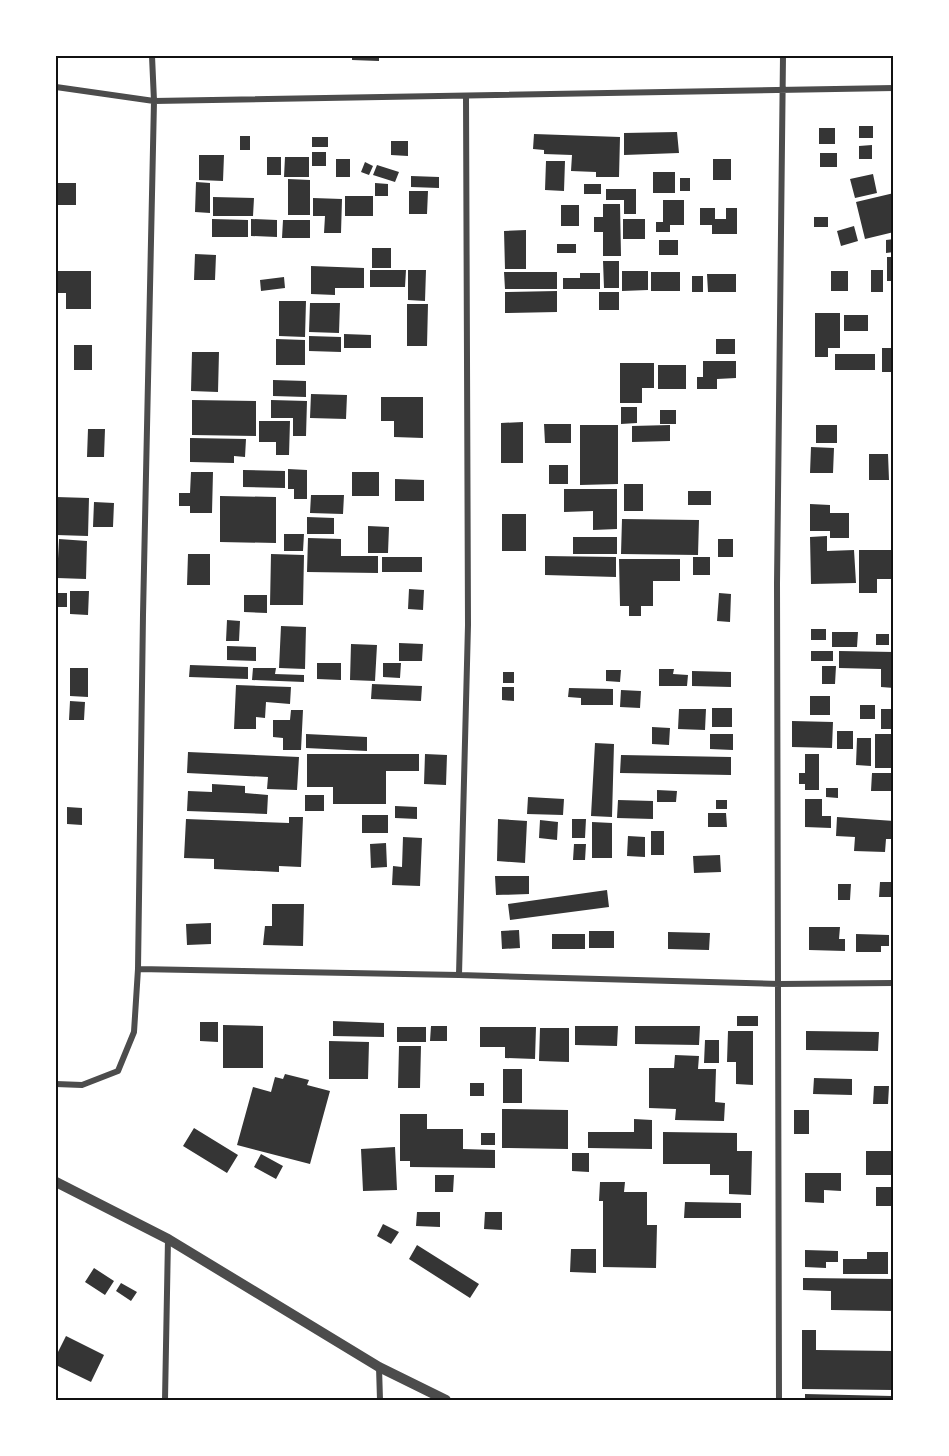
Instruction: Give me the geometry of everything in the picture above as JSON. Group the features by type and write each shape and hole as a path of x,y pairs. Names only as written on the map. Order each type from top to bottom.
{"street":[{"path":"56,1084 82,1085 118,1071 134,1032 138,969 154,101 152,56"},
{"path":"778,1401 777,584 783,56"},
{"path":"56,87 154,101 894,88"},
{"path":"459,975 468,626 466,96"},
{"path":"138,969 778,984 894,983"},
{"path":"56,1182 168,1239 379,1367 446,1401"},
{"path":"165,1401 168,1239"},
{"path":"379,1367 380,1401"}],"building":[{"path":"352,56 379,56 379,61 352,60"},
{"path":"859,126 873,126 873,138 859,138"},
{"path":"819,128 835,128 835,144 819,144"},
{"path":"677,132 679,153 624,155 624,133"},
{"path":"534,134 620,137 619,177 596,177 596,172 571,171 572,155 544,154 544,150 533,149"},
{"path":"240,136 250,136 250,150 240,150"},
{"path":"312,137 328,137 328,147 312,147"},
{"path":"391,141 408,141 408,156 391,155"},
{"path":"872,145 872,159 859,159 859,146"},
{"path":"312,152 326,152 326,166 312,166"},
{"path":"820,153 837,153 837,167 820,167"},
{"path":"199,155 224,155 223,181 199,180"},
{"path":"267,157 281,157 281,175 267,175"},
{"path":"285,157 309,157 309,177 284,177"},
{"path":"336,159 350,159 350,177 336,177"},
{"path":"713,159 731,159 731,180 713,180"},
{"path":"546,161 565,161 564,191 545,190"},
{"path":"365,162 373,166 369,175 361,172"},
{"path":"377,165 399,172 395,182 373,175"},
{"path":"653,172 675,172 675,193 653,193"},
{"path":"873,174 877,193 855,198 850,179"},
{"path":"411,176 439,177 439,188 411,187"},
{"path":"680,178 690,178 690,191 680,191"},
{"path":"288,179 310,180 310,215 288,215"},
{"path":"196,182 210,183 210,213 195,212"},
{"path":"56,183 76,183 76,205 56,205"},
{"path":"375,183 388,184 388,196 375,196"},
{"path":"584,184 601,184 601,194 584,194"},
{"path":"606,189 636,189 636,214 624,214 624,200 606,200"},
{"path":"409,191 428,191 427,214 409,214"},
{"path":"894,193 894,232 865,239 856,202"},
{"path":"345,196 373,196 373,216 345,216"},
{"path":"213,197 254,198 253,216 213,216"},
{"path":"313,198 342,199 341,233 324,233 325,216 313,216"},
{"path":"663,200 684,200 684,225 670,225 670,232 656,232 656,222 663,222"},
{"path":"603,204 620,204 621,256 603,256 603,232 594,232 594,217 603,217"},
{"path":"561,205 579,205 579,226 561,226"},
{"path":"700,208 715,208 715,219 726,219 726,208 737,208 737,234 712,234 712,225 700,225"},
{"path":"814,217 828,217 828,227 814,227"},
{"path":"212,219 248,220 248,237 212,237"},
{"path":"251,219 277,220 277,237 251,236"},
{"path":"623,219 645,219 645,239 623,239"},
{"path":"283,220 310,220 310,238 282,238"},
{"path":"854,226 858,241 841,246 837,231"},
{"path":"526,230 526,269 505,269 504,231"},
{"path":"894,239 894,252 886,253 886,240"},
{"path":"659,240 678,240 678,255 659,255"},
{"path":"557,244 576,244 576,253 557,253"},
{"path":"372,248 391,248 391,268 372,268"},
{"path":"195,254 216,255 215,280 194,280"},
{"path":"887,257 894,257 894,281 887,281"},
{"path":"603,261 619,261 619,288 604,288"},
{"path":"311,266 364,268 364,288 335,288 335,295 311,294"},
{"path":"370,270 406,270 405,287 370,287"},
{"path":"408,270 426,270 425,301 408,300"},
{"path":"871,270 883,270 883,292 871,292"},
{"path":"56,271 91,271 91,309 66,309 66,293 56,293"},
{"path":"622,271 648,271 648,290 622,291"},
{"path":"831,271 848,271 848,291 831,291"},
{"path":"504,272 557,272 557,289 505,289"},
{"path":"651,272 680,272 680,291 651,291"},
{"path":"580,273 600,273 600,289 563,289 563,278 580,278"},
{"path":"707,274 736,274 736,292 708,292"},
{"path":"692,276 703,276 703,292 692,292"},
{"path":"284,277 285,288 261,291 260,280"},
{"path":"557,291 557,312 505,313 505,292"},
{"path":"599,292 619,292 619,310 599,310"},
{"path":"279,301 306,301 305,337 279,336"},
{"path":"310,303 340,303 339,333 309,332"},
{"path":"407,304 428,304 427,346 407,346"},
{"path":"815,313 840,313 840,348 828,348 828,357 815,357"},
{"path":"844,315 868,315 868,331 844,331"},
{"path":"344,334 371,335 371,348 344,348"},
{"path":"309,336 341,337 341,352 309,351"},
{"path":"276,339 305,340 305,365 276,365"},
{"path":"716,339 735,339 735,354 716,354"},
{"path":"74,345 92,345 92,370 74,370"},
{"path":"882,348 894,348 894,372 882,372"},
{"path":"192,352 219,352 218,392 191,391"},
{"path":"835,354 875,354 875,370 835,370"},
{"path":"703,361 736,361 736,378 717,379 717,389 697,389 697,377 703,377"},
{"path":"620,363 654,363 654,388 642,388 642,403 620,403"},
{"path":"658,365 686,365 686,389 658,389"},
{"path":"273,380 306,381 306,397 273,396"},
{"path":"311,394 347,395 346,419 310,418"},
{"path":"381,397 423,397 423,438 394,437 394,421 381,421"},
{"path":"192,400 256,401 256,436 192,435"},
{"path":"271,400 307,401 306,436 293,436 293,418 271,418"},
{"path":"621,407 637,407 637,423 621,424"},
{"path":"660,410 676,410 676,424 660,424"},
{"path":"259,421 290,421 289,455 276,455 276,442 259,442"},
{"path":"523,422 523,463 501,463 501,423"},
{"path":"544,424 571,424 571,443 545,443"},
{"path":"580,425 618,425 618,484 580,485"},
{"path":"670,425 670,441 632,442 632,426"},
{"path":"816,425 837,425 837,443 816,443"},
{"path":"88,429 105,429 104,457 87,457"},
{"path":"190,438 246,439 245,457 234,456 234,463 190,462"},
{"path":"811,447 834,448 833,473 810,473"},
{"path":"869,454 888,454 889,480 869,480"},
{"path":"549,465 568,465 568,484 549,484"},
{"path":"288,469 307,470 307,499 294,499 294,489 288,489"},
{"path":"243,470 285,471 285,488 243,487"},
{"path":"191,472 213,472 212,513 190,513 190,506 179,506 179,493 190,493"},
{"path":"352,472 379,472 379,496 352,496"},
{"path":"395,479 424,480 424,501 395,501"},
{"path":"624,484 643,484 643,511 624,511"},
{"path":"564,489 617,489 617,529 593,530 593,511 564,512"},
{"path":"688,491 711,491 711,505 688,505"},
{"path":"311,495 344,495 343,514 310,513"},
{"path":"220,496 276,497 276,543 220,542"},
{"path":"56,497 89,498 88,536 56,535"},
{"path":"94,502 114,503 113,527 93,527"},
{"path":"810,504 830,505 830,513 849,513 849,538 830,538 830,531 810,531"},
{"path":"502,514 526,514 526,551 502,551"},
{"path":"307,517 334,518 334,534 307,534"},
{"path":"622,519 699,520 698,555 621,554"},
{"path":"368,526 389,527 388,553 368,553"},
{"path":"284,534 304,534 303,551 284,551"},
{"path":"827,536 827,551 854,550 856,583 811,584 810,537"},
{"path":"573,537 617,537 617,554 573,554"},
{"path":"308,538 341,539 341,556 378,556 378,573 307,572"},
{"path":"59,539 87,541 86,579 57,578"},
{"path":"718,539 733,539 733,557 718,557"},
{"path":"859,550 894,550 894,579 877,579 877,593 859,593"},
{"path":"188,554 210,554 210,585 187,585"},
{"path":"271,554 304,555 303,605 270,605"},
{"path":"545,556 616,557 616,577 545,575"},
{"path":"382,557 422,557 422,572 382,572"},
{"path":"693,557 710,557 710,575 693,575"},
{"path":"619,559 680,559 680,581 653,581 653,606 641,606 641,616 629,616 629,606 620,606"},
{"path":"409,589 424,590 423,610 408,609"},
{"path":"70,591 89,591 88,615 70,614"},
{"path":"56,593 67,593 67,607 56,607"},
{"path":"719,593 731,594 730,622 717,621"},
{"path":"244,595 267,595 267,613 244,612"},
{"path":"227,620 240,621 239,641 226,641"},
{"path":"281,626 306,627 305,669 279,668"},
{"path":"811,629 826,629 826,640 811,640"},
{"path":"832,632 858,632 857,647 832,647"},
{"path":"876,634 889,634 889,645 876,645"},
{"path":"399,643 423,644 422,661 399,661"},
{"path":"351,644 377,645 375,681 350,680"},
{"path":"227,646 256,647 256,661 227,660"},
{"path":"811,651 833,651 833,661 811,661"},
{"path":"839,651 894,652 894,688 881,687 881,669 839,668"},
{"path":"317,663 341,663 341,680 317,679"},
{"path":"383,663 401,663 400,678 383,677"},
{"path":"190,665 248,667 248,679 189,677"},
{"path":"822,666 836,666 835,684 822,684"},
{"path":"70,668 88,668 88,697 70,696"},
{"path":"253,668 276,668 275,674 304,675 304,682 252,680"},
{"path":"659,669 674,669 673,674 688,675 687,686 659,686"},
{"path":"606,670 621,670 620,682 606,681"},
{"path":"692,671 731,672 731,687 692,686"},
{"path":"503,672 514,672 514,683 503,683"},
{"path":"372,684 422,686 421,701 371,699"},
{"path":"236,685 291,687 290,704 266,702 265,718 256,717 256,729 234,729"},
{"path":"502,687 514,687 514,701 502,700"},
{"path":"569,688 613,689 613,705 581,705 581,698 568,697"},
{"path":"621,690 641,691 640,708 620,707"},
{"path":"810,696 830,696 830,715 810,715"},
{"path":"70,701 85,702 84,720 69,720"},
{"path":"860,705 875,705 875,719 860,719"},
{"path":"712,708 732,708 732,727 712,727"},
{"path":"679,709 706,709 705,730 678,729"},
{"path":"881,709 894,709 894,729 881,729"},
{"path":"291,710 303,710 301,750 283,750 283,738 273,737 273,720 290,720"},
{"path":"792,721 833,722 832,748 792,747"},
{"path":"652,727 670,728 669,745 652,744"},
{"path":"837,731 853,731 853,749 837,749"},
{"path":"306,734 367,737 367,751 306,748"},
{"path":"710,734 733,734 733,750 710,749"},
{"path":"875,734 894,734 894,768 875,768"},
{"path":"857,738 871,738 871,766 856,765"},
{"path":"595,743 614,744 612,817 591,816"},
{"path":"188,752 299,757 297,790 267,789 268,777 187,773"},
{"path":"307,754 419,754 419,771 386,771 386,804 333,804 333,787 307,787"},
{"path":"425,754 447,755 446,785 424,784"},
{"path":"805,754 819,754 819,790 805,790 805,784 799,784 799,773 805,773"},
{"path":"621,755 731,757 731,775 620,773"},
{"path":"872,773 894,773 894,791 871,791"},
{"path":"212,784 245,786 245,793 268,795 267,814 187,811 188,791 212,792"},
{"path":"826,788 838,788 838,798 826,797"},
{"path":"657,790 677,791 676,802 657,802"},
{"path":"305,795 324,795 324,811 305,811"},
{"path":"528,797 564,799 563,815 527,814"},
{"path":"805,799 822,799 822,816 831,816 831,828 805,827"},
{"path":"618,800 653,801 653,819 617,818"},
{"path":"716,800 727,800 727,809 716,809"},
{"path":"395,806 417,807 417,819 395,818"},
{"path":"67,807 82,808 82,825 67,824"},
{"path":"708,813 726,813 727,827 708,827"},
{"path":"362,815 388,815 388,833 362,833"},
{"path":"289,817 303,817 301,867 279,866 279,872 214,869 214,859 184,858 186,819 289,823"},
{"path":"837,817 894,821 894,839 886,839 885,852 854,851 855,837 836,836"},
{"path":"498,819 527,821 525,863 497,861"},
{"path":"572,819 586,819 585,838 572,838"},
{"path":"540,820 558,822 557,840 539,838"},
{"path":"592,822 612,823 612,858 592,858"},
{"path":"651,831 664,831 664,855 651,855"},
{"path":"628,836 645,837 645,857 627,856"},
{"path":"403,837 422,838 420,886 392,885 393,866 402,867"},
{"path":"386,843 387,867 371,868 370,844"},
{"path":"574,844 586,844 585,860 573,860"},
{"path":"720,855 721,872 694,873 693,856"},
{"path":"495,876 529,876 529,894 496,895"},
{"path":"880,882 892,882 892,897 879,897"},
{"path":"838,884 851,884 850,900 838,900"},
{"path":"607,890 609,907 510,920 508,904"},
{"path":"272,904 304,904 303,946 263,945 265,926 272,926"},
{"path":"211,923 211,944 187,945 186,924"},
{"path":"809,927 840,927 839,939 845,939 845,951 809,950"},
{"path":"519,930 520,948 502,949 501,931"},
{"path":"589,931 614,931 614,948 589,948"},
{"path":"668,932 710,933 709,950 668,949"},
{"path":"552,934 585,934 585,949 552,949"},
{"path":"856,934 889,935 889,946 881,946 881,952 856,952"},
{"path":"737,1016 758,1016 758,1026 737,1026"},
{"path":"333,1021 384,1023 384,1037 333,1036"},
{"path":"200,1022 218,1022 218,1042 200,1041"},
{"path":"223,1025 263,1026 263,1068 223,1068"},
{"path":"431,1026 447,1026 447,1041 430,1041"},
{"path":"575,1026 618,1026 617,1046 575,1045"},
{"path":"635,1026 700,1026 699,1045 635,1044"},
{"path":"397,1027 426,1027 426,1042 397,1042"},
{"path":"480,1027 536,1027 535,1059 505,1058 505,1047 480,1047"},
{"path":"540,1028 569,1028 569,1062 539,1061"},
{"path":"728,1031 753,1031 753,1085 736,1084 736,1062 727,1062"},
{"path":"806,1031 879,1032 878,1051 806,1050"},
{"path":"705,1040 719,1040 719,1063 704,1063"},
{"path":"329,1041 369,1042 368,1079 329,1079"},
{"path":"399,1046 421,1046 420,1088 398,1088"},
{"path":"675,1055 699,1056 698,1069 716,1069 715,1102 725,1103 724,1121 675,1120 676,1109 649,1108 649,1068 674,1068"},
{"path":"503,1069 522,1069 522,1103 503,1103"},
{"path":"285,1074 309,1080 307,1085 330,1091 310,1164 237,1145 253,1087 271,1092 275,1077 283,1079"},
{"path":"814,1078 852,1079 852,1095 813,1094"},
{"path":"470,1083 484,1083 484,1096 470,1096"},
{"path":"874,1086 889,1086 888,1104 873,1104"},
{"path":"502,1109 568,1110 568,1149 502,1148"},
{"path":"794,1110 809,1110 809,1134 794,1134"},
{"path":"400,1114 427,1114 427,1129 463,1129 463,1149 495,1150 495,1168 410,1167 410,1161 400,1161"},
{"path":"634,1119 652,1120 652,1149 588,1148 588,1132 634,1132"},
{"path":"194,1128 238,1155 227,1173 183,1146"},
{"path":"663,1132 737,1133 737,1151 752,1151 751,1195 729,1194 729,1175 710,1175 710,1164 663,1164"},
{"path":"481,1133 495,1133 495,1145 481,1145"},
{"path":"395,1147 397,1190 363,1191 361,1149"},
{"path":"866,1151 894,1151 894,1175 866,1175"},
{"path":"572,1153 589,1153 589,1172 572,1171"},
{"path":"261,1154 283,1166 276,1179 254,1167"},
{"path":"805,1173 841,1173 841,1191 824,1190 824,1203 805,1202"},
{"path":"435,1175 454,1175 453,1192 435,1192"},
{"path":"600,1182 625,1182 624,1192 647,1192 647,1225 657,1225 656,1268 603,1267 603,1201 599,1201"},
{"path":"876,1187 894,1187 894,1206 876,1206"},
{"path":"685,1202 741,1203 741,1218 684,1218"},
{"path":"417,1212 440,1212 440,1227 416,1226"},
{"path":"485,1212 502,1212 502,1230 484,1229"},
{"path":"383,1224 399,1232 391,1244 377,1236"},
{"path":"417,1245 479,1284 470,1298 409,1259"},
{"path":"571,1249 596,1249 596,1273 570,1272"},
{"path":"805,1250 838,1251 838,1262 826,1262 826,1268 805,1267"},
{"path":"867,1252 888,1252 888,1274 843,1274 843,1259 867,1259"},
{"path":"94,1268 114,1281 105,1295 85,1282"},
{"path":"803,1278 894,1279 894,1311 831,1310 831,1291 803,1290"},
{"path":"121,1283 137,1292 131,1301 116,1291"},
{"path":"802,1330 816,1330 816,1350 894,1351 894,1390 802,1389"},
{"path":"66,1336 104,1355 91,1382 56,1365 56,1356"},
{"path":"805,1394 892,1396 892,1400 805,1400"}]}
